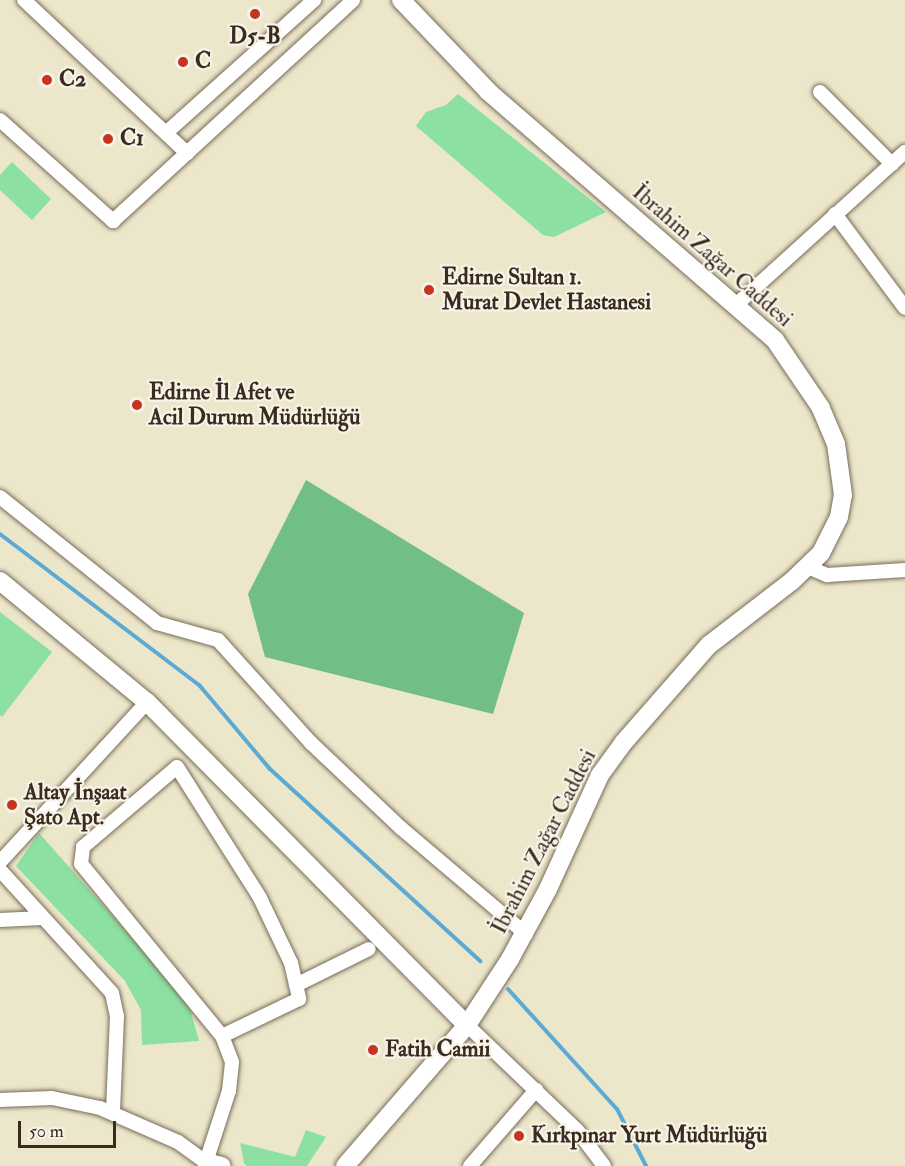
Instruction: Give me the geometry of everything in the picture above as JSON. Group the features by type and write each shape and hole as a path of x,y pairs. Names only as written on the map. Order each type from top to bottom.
{"main road":[{"name":"İbrahim Zağar Caddesi","path":"345,1166 466,1025 525,934 600,775 624,742 709,645 808,567 820,553 839,517 843,481 836,444 821,408 775,340 488,91 401,0"},
{"path":"1,583 147,702 466,1025"}],"street":[{"path":"24,0 187,153"},
{"path":"167,132 314,0"},
{"path":"0,120 113,221 353,0"},
{"path":"820,92 892,164"},
{"path":"736,305 905,152"},
{"path":"835,214 905,308"},
{"path":"894,292 905,282"},
{"path":"0,496 157,623 218,640 327,758 400,828 525,934"},
{"path":"808,567 827,575 905,570"},
{"path":"0,862 147,702"},
{"path":"0,1100 52,1098 113,1112 178,1142 212,1165 229,1091 232,1062 222,1036 154,948 81,864 83,848 172,768 177,767 187,779 260,898 291,963 299,999 222,1036"},
{"path":"0,870 42,918 101,979 116,1003 113,1112"},
{"path":"0,909 7,920 42,918"},
{"path":"296,985 369,949"},
{"path":"466,1025 536,1090 598,1163"},
{"path":"470,1166 536,1090"}],"green space":[{"path":"458,94 606,212 554,237 543,235 416,126 426,112 446,105"},
{"path":"12,162 51,199 32,220 0,190 0,175"},
{"path":"306,480 524,613 493,714 265,657 248,594"},
{"path":"0,612 52,652 2,717 0,715"},
{"path":"39,833 188,1001 199,1041 142,1045 141,1010 125,981 16,866"},
{"path":"306,1130 326,1137 307,1166 247,1166 244,1163 240,1143 295,1157"}],"waterway":[{"path":"0,534 200,686 270,769 480,961"},
{"path":"508,989 617,1109 646,1166"}],"place":[{"name":"D5-B","path":"255,14"},
{"name":"C","path":"183,62"},
{"name":"C2","path":"47,80"},
{"name":"C1","path":"108,139"},
{"name":"Edirne Sultan 1. Murat Devlet Hastanesi","path":"429,290"},
{"name":"Edirne İl Afet ve Acil Durum Müdürlüğü","path":"137,405"},
{"name":"Altay İnşaat Şato Apt.","path":"12,805"},
{"name":"Fatih Camii","path":"373,1050"},
{"name":"Kırkpınar Yurt Müdürlüğü","path":"519,1136"}]}
